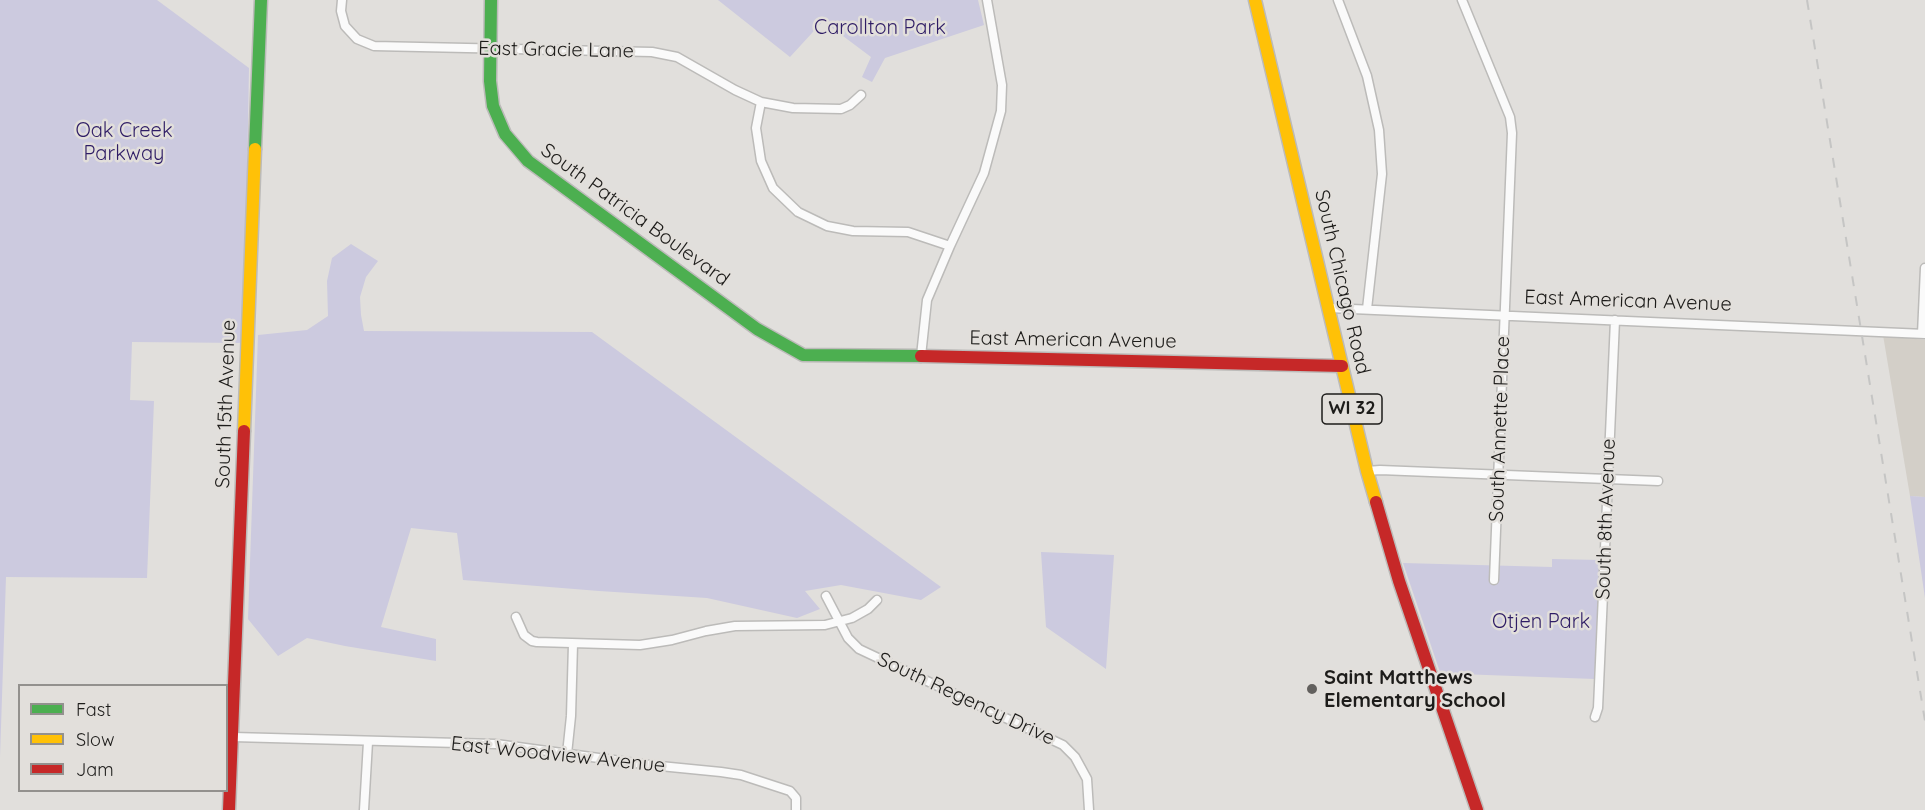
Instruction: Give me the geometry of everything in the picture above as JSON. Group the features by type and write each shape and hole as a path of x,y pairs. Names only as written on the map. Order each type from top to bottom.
{"street":[{"name":"South 15th Avenue","path":"229,810 261,0"},
{"name":"East Gracie Lane","path":"342,0 341,11 345,26 357,39 374,46 652,52 677,57 761,102 793,108 841,109 850,105 861,94"},
{"name":"South Patricia Boulevard","path":"491,0 490,81 493,106 505,134 528,161 758,329 802,355"},
{"path":"921,356 927,300 984,173 1001,111 1002,85 987,0"},
{"name":"South Chicago Road","path":"1255,0 1367,471 1399,581 1478,810"},
{"path":"1338,0 1367,76 1380,130 1382,174 1366,309"},
{"name":"South Annette Place","path":"1462,0 1510,117 1512,133 1494,580"},
{"path":"761,102 756,128 761,161 772,188 798,212 827,226 853,231 908,232 950,246"},
{"path":"1924,334 1925,268"},
{"name":"East American Avenue","path":"1329,308 1924,334"},
{"name":"South 8th Avenue","path":"1595,717 1598,708 1616,320"},
{"name":"East American Avenue","path":"802,355 1342,366"},
{"path":"1367,471 1658,481"},
{"name":"South Regency Drive","path":"826,596 838,622 853,644 874,657 1027,726 1063,745 1075,757 1087,779 1089,810"},
{"path":"516,618 524,635 531,641 640,645 664,642 726,627 816,626 838,622 859,614 878,600"},
{"path":"567,754 571,716 573,644"},
{"name":"East Woodview Avenue","path":"233,737 496,744 741,775 790,791 796,798 797,808"},
{"path":"364,810 368,742"}],"shaded area":[{"path":"1883,335 1925,340 1925,497 1910,496"}],"green space":[{"name":"Oak Creek Parkway","path":"0,0 157,0 249,68 244,343 132,342 130,400 154,401 147,578 6,577 0,757"},
{"name":"Carollton Park","path":"718,0 978,0 984,25 885,58 872,82 862,77 871,57 823,21 790,57"},
{"path":"351,244 378,261 366,277 360,297 364,331 592,332 941,587 921,600 841,585 805,591 820,609 797,618 707,598 463,580 457,533 411,528 381,627 436,639 436,661 307,638 278,656 248,619 258,335 307,330 328,316 327,281 332,258"},
{"path":"1910,496 1925,497 1925,598"},
{"path":"1041,552 1114,555 1106,669 1046,627"},
{"name":"Otjen Park","path":"1552,559 1600,560 1595,679 1460,674 1442,678 1403,563 1552,567"}],"railway":[{"path":"1807,0 1925,721"}],"traffic: fast":[{"path":"255,149 261,0"},
{"path":"491,0 490,81 493,106 505,134 528,161 757,329 803,355 921,356"}],"traffic: slow":[{"path":"1255,0 1376,502"},
{"path":"244,431 255,149"}],"traffic: jam":[{"path":"921,356 1342,366"},
{"path":"229,810 244,431"},
{"path":"1376,502 1399,581 1477,810"}],"place":[{"name":"Saint Matthews Elementary School","path":"1312,689"}]}
